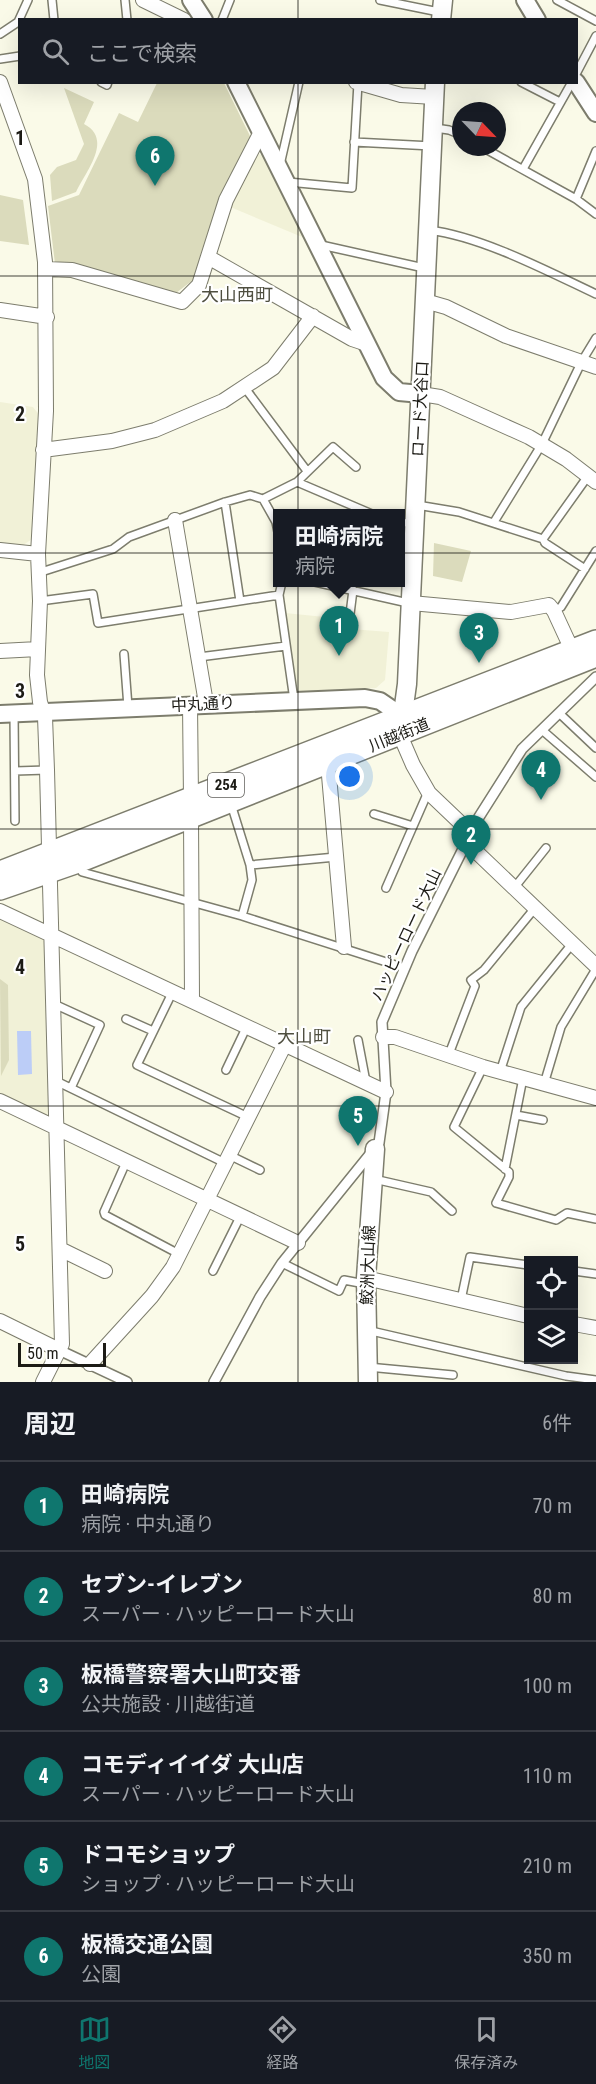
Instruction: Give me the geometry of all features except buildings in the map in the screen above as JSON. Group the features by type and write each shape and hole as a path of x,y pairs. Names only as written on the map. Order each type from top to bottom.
{"highway":[{"name":"川越街道","path":"0,889 49,862 401,725 591,655"},
{"name":"川越街道","path":"0,872 49,862 78,862 191,808 230,802 328,764 401,725"}],"main road":[{"name":"ロード大谷口","path":"401,725 406,688 411,603 407,523 415,505 435,90"},
{"name":"鮫洲大山線","path":"367,1375 366,1281 371,1179 375,1149"}],"street":[{"path":"143,0 180,18"},
{"path":"191,0 203,18"},
{"path":"525,0 536,18"},
{"path":"0,82 4,103 35,179 46,269 47,317 38,554 40,601 37,675 43,712 47,770 62,1344 43,1382"},
{"path":"238,84 388,385 399,392 440,397 542,444 593,475"},
{"path":"361,84 400,95 435,90"},
{"path":"577,84 596,113"},
{"path":"46,269 72,270 182,302 200,285 226,200 261,132"},
{"path":"208,257 367,344"},
{"path":"425,301 446,308 506,336 596,367"},
{"path":"0,310 47,317"},
{"path":"43,450 112,441 155,430 245,388 283,357 313,316"},
{"path":"175,520 199,657 191,808 192,1000"},
{"path":"0,550 38,554"},
{"path":"411,603 511,612 549,605 591,655"},
{"path":"0,651 38,649"},
{"name":"ハッピーロード大山","path":"214,1382 260,1297 282,1263 379,1143 386,1092 382,1022 405,968 468,837 493,792 522,748 559,713 591,655"},
{"name":"中丸通り","path":"7,713 373,698 401,725"},
{"path":"401,725 413,765 428,791 514,888 595,965"},
{"path":"328,764 344,947"},
{"path":"0,911 386,1092"},
{"path":"383,1037 394,1038 449,1054 483,1067 596,1098"},
{"path":"90,1364 152,1296 179,1254 285,1044"},
{"path":"0,1101 298,1243"},
{"path":"60,1249 105,1271"},
{"path":"366,1281 524,1315"},
{"path":"0,1321 127,1382"},
{"path":"578,1325 596,1328"}],"lane":[{"path":"20,18 28,0"},
{"path":"52,0 54,18"},
{"path":"125,0 127,18"},
{"path":"223,18 230,0"},
{"path":"381,0 442,11"},
{"path":"557,0 596,21"},
{"path":"0,34 18,22"},
{"path":"578,70 596,36"},
{"path":"0,59 18,56"},
{"path":"299,84 283,175 352,188 357,84"},
{"path":"525,84 560,102"},
{"path":"523,169 571,84"},
{"path":"354,142 432,137 449,130 452,131"},
{"path":"576,199 596,152"},
{"path":"499,156 576,199 596,214"},
{"path":"429,230 446,232 527,262 596,294"},
{"path":"317,245 427,269"},
{"path":"494,522 542,444 582,361 596,338"},
{"path":"245,388 307,471"},
{"path":"263,499 297,482 333,447 356,467"},
{"path":"543,539 593,475"},
{"path":"297,482 362,509"},
{"path":"38,573 113,549 129,537 250,495 263,499 273,517"},
{"path":"225,502 240,602"},
{"path":"415,505 459,512 543,539 544,543 585,569"},
{"path":"555,611 561,607 596,551"},
{"path":"281,587 279,595 294,700"},
{"path":"339,587 411,603"},
{"path":"350,614 353,590"},
{"path":"40,601 93,594 98,623 279,595"},
{"path":"199,657 286,646"},
{"path":"124,654 128,707"},
{"path":"7,713 15,771 15,821"},
{"path":"559,713 596,748"},
{"path":"542,730 596,777"},
{"path":"15,771 47,770"},
{"path":"386,888 428,791"},
{"path":"230,802 250,866 252,880 242,916"},
{"path":"374,814 413,826"},
{"path":"514,888 546,848"},
{"path":"250,866 336,856"},
{"path":"78,862 82,872 242,916 405,968"},
{"path":"449,1054 475,986 471,980 484,970 535,908"},
{"path":"500,1072 521,1007 572,944"},
{"path":"544,1084 561,1027 595,965"},
{"path":"173,991 137,1065 248,1117"},
{"path":"54,1004 100,1025 71,1088"},
{"path":"126,1019 153,1031"},
{"path":"226,1070 247,1026"},
{"path":"358,1040 366,1083"},
{"path":"483,1067 454,1127 506,1169 509,1177 496,1203 499,1206 556,1220 567,1213 596,1219"},
{"path":"506,1169 523,1078"},
{"path":"56,1081 227,1159 260,1170"},
{"path":"516,1115 543,1120"},
{"path":"126,1160 104,1212 105,1215 179,1254"},
{"path":"371,1179 431,1192 452,1211"},
{"path":"213,1271 241,1215"},
{"path":"461,1300 470,1257 524,1264"},
{"path":"282,1263 339,1291 344,1280 366,1281"},
{"path":"578,1272 596,1274"},
{"path":"366,1330 566,1376 596,1380"},
{"path":"367,1375 453,1375"}],"shaded area":[{"path":"157,84 224,84 251,138 229,177 193,280 176,293 74,264 55,264 48,206 79,195 119,113 138,122"},
{"path":"64,88 94,102 84,124 97,138 97,146 91,165 76,192 52,201 50,175 57,167 76,160 84,144"},
{"path":"258,154 263,155 302,237 228,206"},
{"path":"0,195 23,200 29,245 0,241"},
{"path":"0,402 33,407 40,416 32,539 22,546 0,543"},
{"path":"434,543 471,551 462,582 433,576"},
{"path":"285,613 325,617 325,627 389,632 385,680 376,688 296,692"},
{"path":"0,918 42,938 47,944 51,1111 44,1116 0,1095"},
{"path":"0,979 8,985 9,1060 1,1076"}],"water":[{"path":"17,1031 31,1031 32,1074 18,1075"}],"place":[{"name":"板橋交通公園","path":"155,186"},
{"name":"田崎病院","path":"339,656"},
{"name":"板橋警察署大山町交番","path":"479,663"},
{"name":"コモディイイダ 大山店","path":"541,800"},
{"name":"セブン-イレブン","path":"471,865"},
{"name":"ドコモショップ","path":"358,1146"}],"district":[{"name":"大山西町","path":"237,294"},
{"name":"大山町","path":"304,1036"}]}
